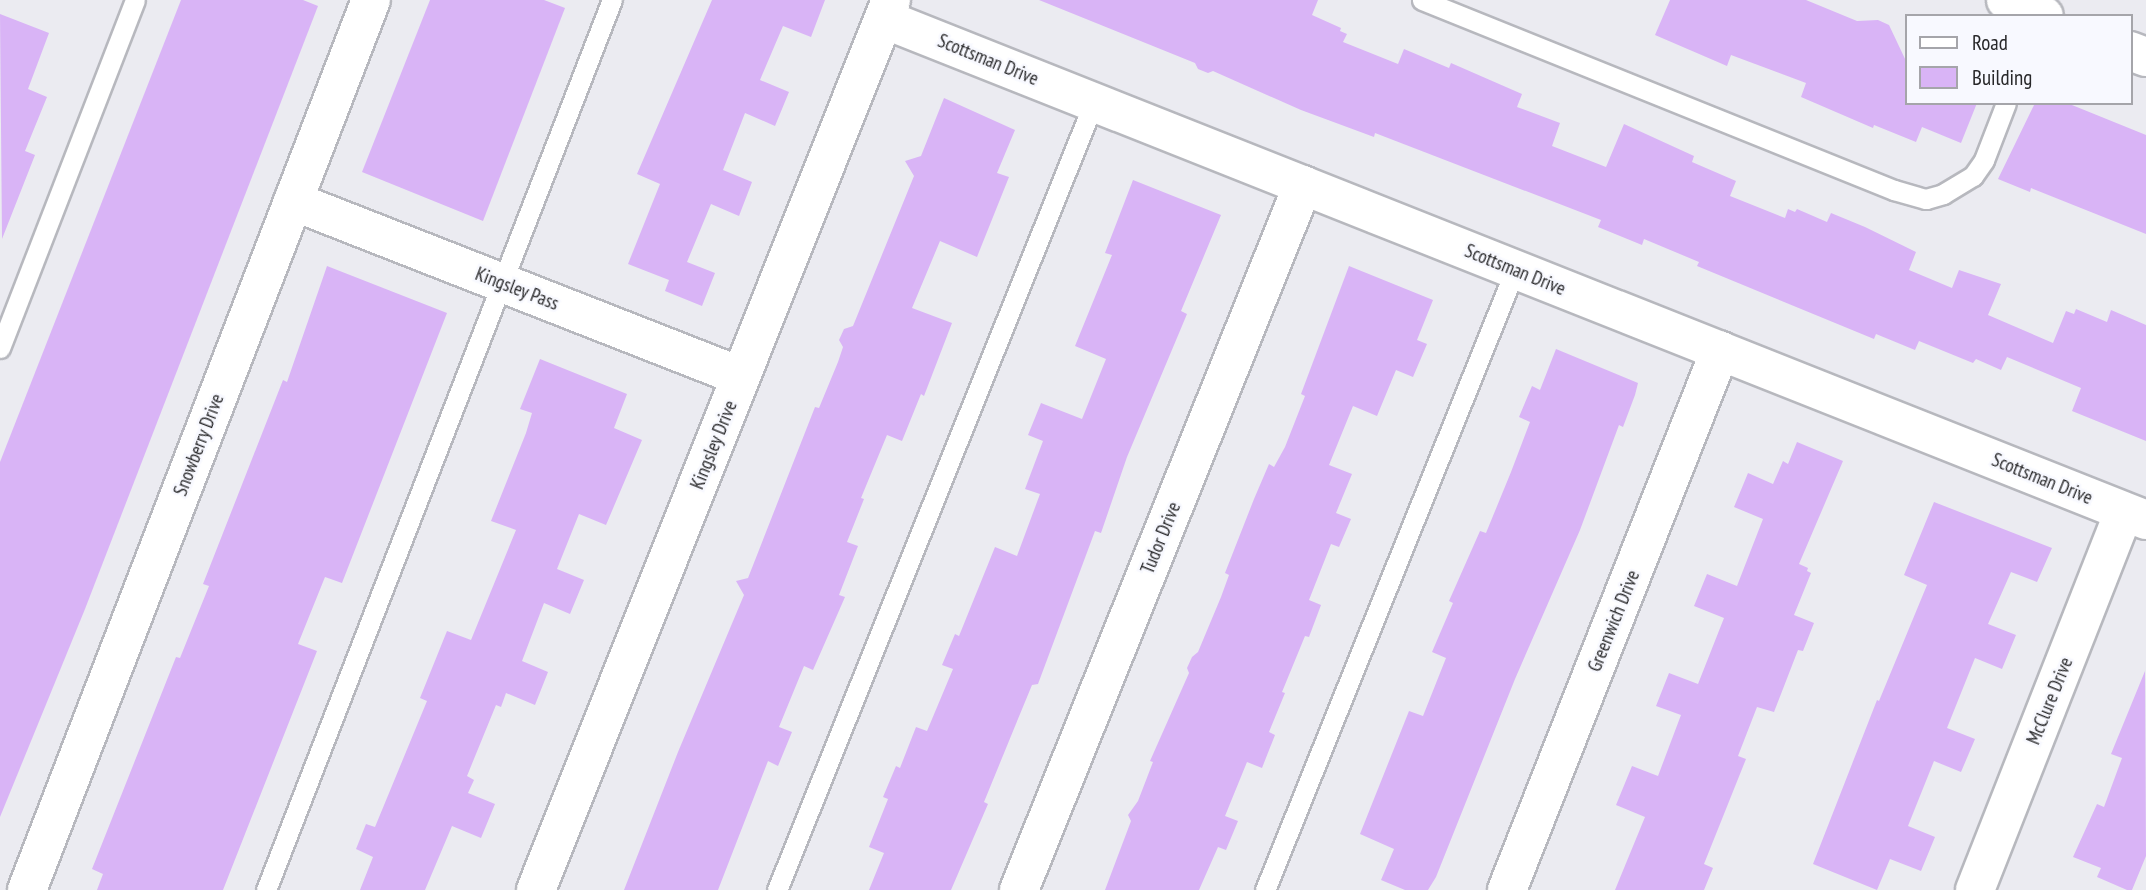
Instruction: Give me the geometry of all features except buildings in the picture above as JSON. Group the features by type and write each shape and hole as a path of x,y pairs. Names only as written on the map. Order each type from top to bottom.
{"street":[{"name":"Snowberry Drive","path":"27,890 371,0"},
{"path":"2006,0 2040,14"},
{"name":"Scottsman Drive","path":"888,9 1094,102 2135,516"},
{"name":"Kingsley Drive","path":"536,890 888,9"},
{"name":"Tudor Drive","path":"1019,890 1303,186"},
{"name":"Kingsley Pass","path":"293,201 741,377"},
{"name":"Greenwich Drive","path":"1507,890 1720,351"},
{"name":"McClure Drive","path":"1975,890 2135,516"}],"lane":[{"path":"0,348 135,0"},
{"path":"266,890 612,0"},
{"path":"1422,0 1894,190 1926,199 1943,194 1973,176 1984,160 2005,105"},
{"path":"777,890 1094,102"},
{"path":"1265,890 1515,270"}]}
